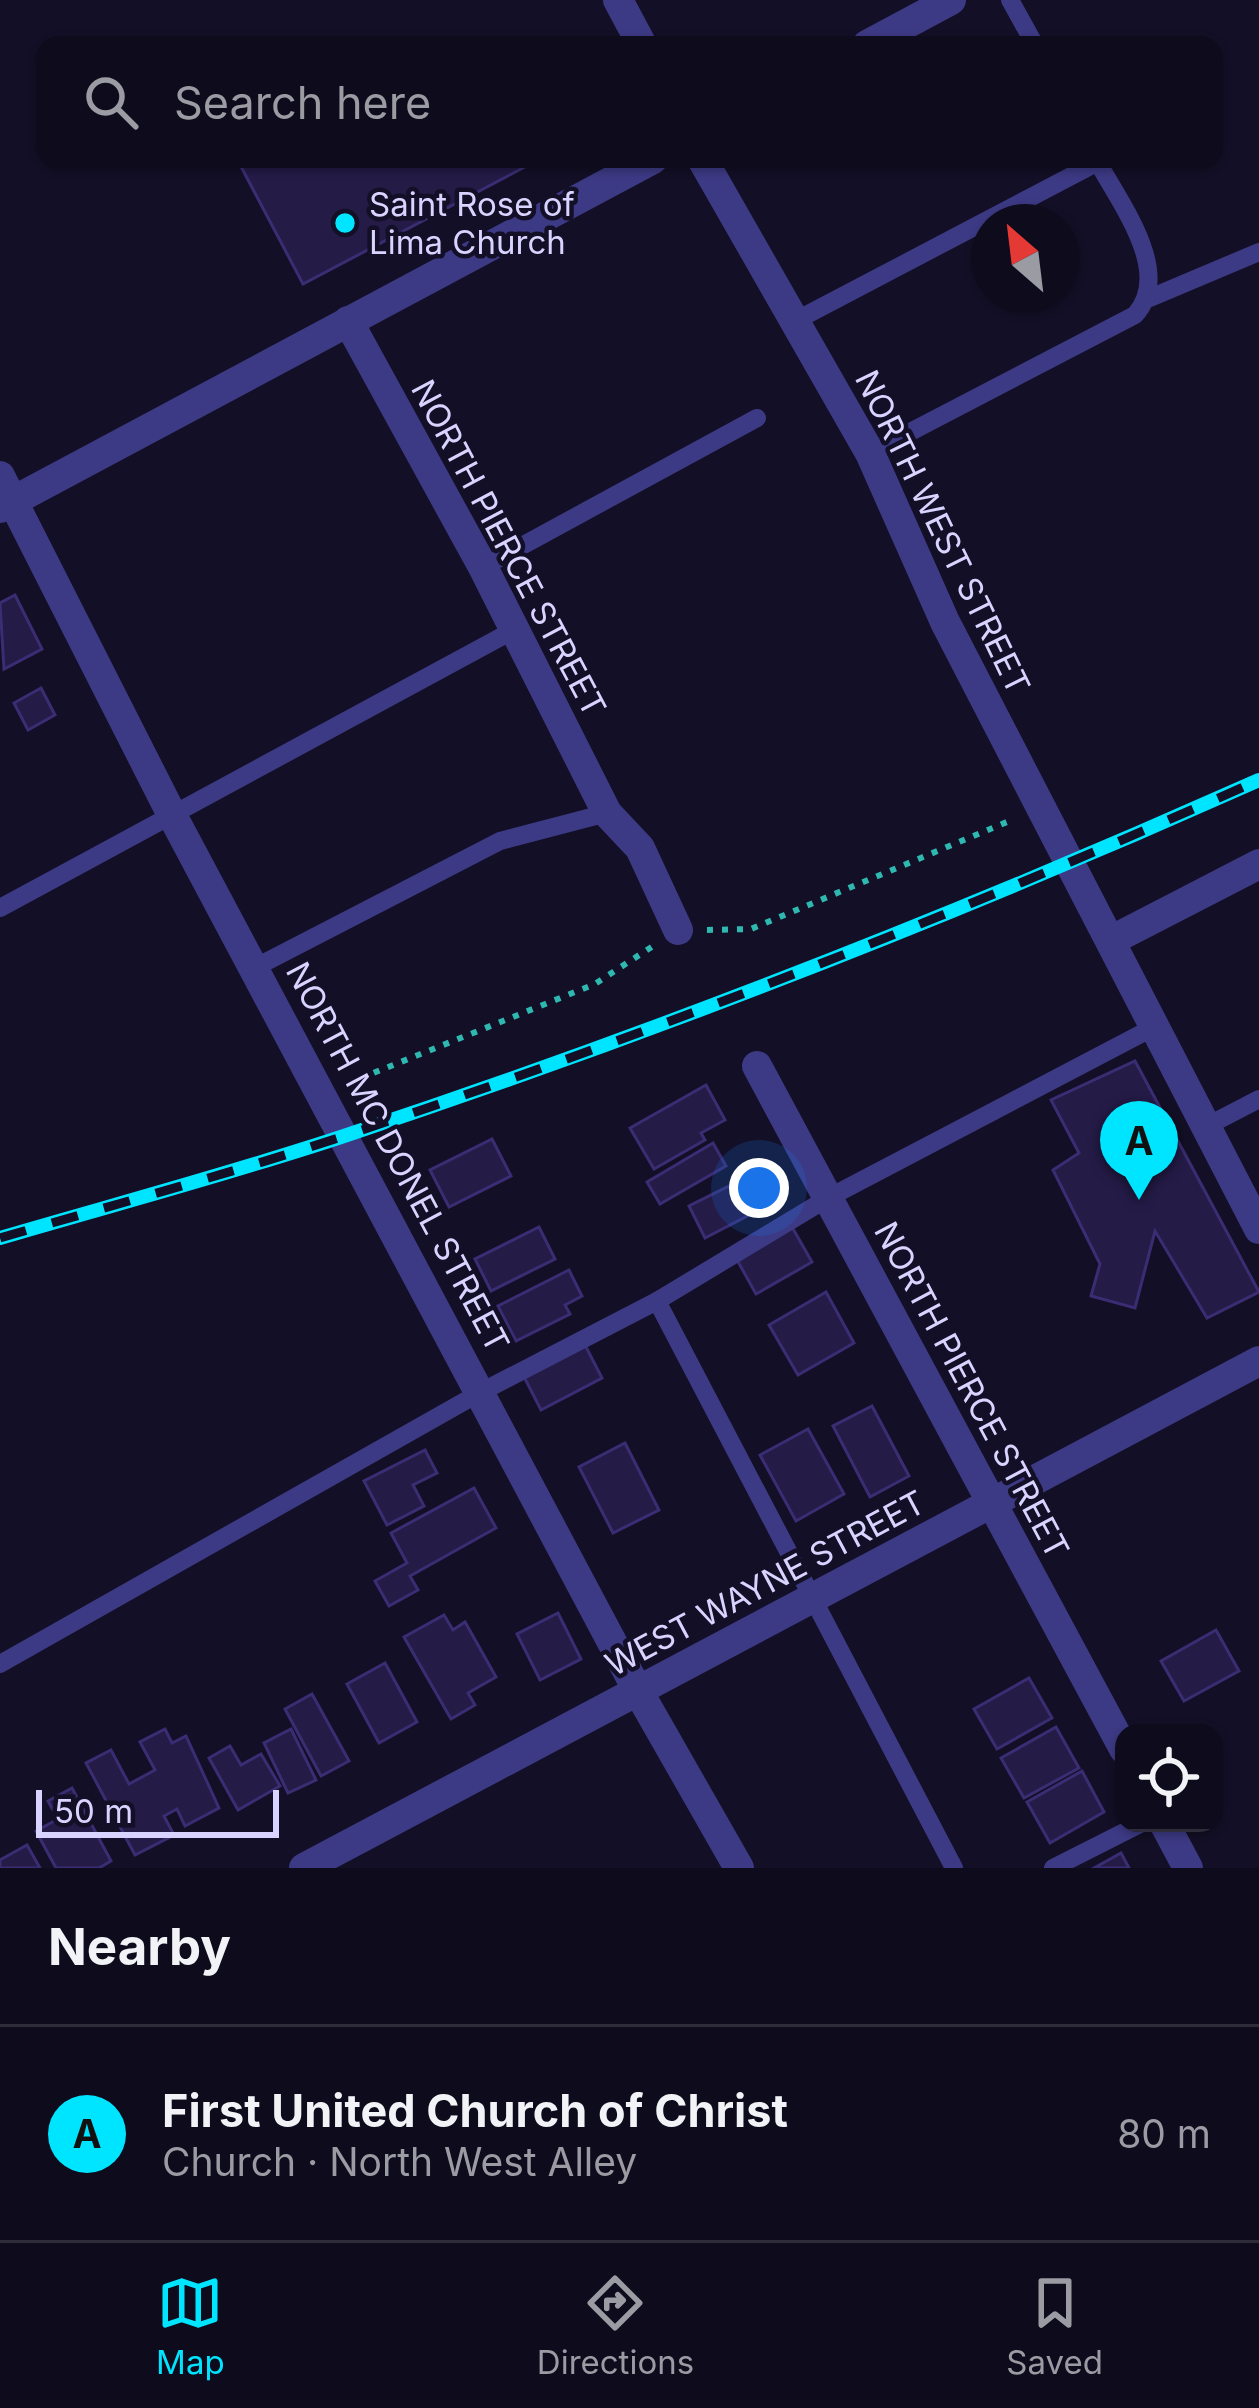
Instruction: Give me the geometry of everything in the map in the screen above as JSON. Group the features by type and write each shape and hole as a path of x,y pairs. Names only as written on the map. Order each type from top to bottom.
{"street":[{"path":"618,0 636,36"},
{"path":"884,36 951,0"},
{"path":"4,495 636,168"},
{"name":"NORTH WEST STREET","path":"707,168 870,453 945,622 1259,1229"},
{"name":"NORTH PIERCE STREET","path":"348,321 483,567 607,813 640,848 678,930"},
{"name":"NORTH MC DONEL STREET","path":"4,495 638,1690 739,1868"},
{"path":"1112,940 1259,864"},
{"name":"NORTH PIERCE STREET","path":"757,1066 1115,1732"},
{"name":"WEST WAYNE STREET","path":"304,1868 1259,1361"},
{"path":"1169,1832 1188,1868"}],"lane":[{"path":"1010,0 1030,36"},
{"path":"795,321 1084,168"},
{"path":"1100,168 1151,270 1150,298"},
{"path":"870,453 1135,315 1150,298 1259,252"},
{"path":"483,567 757,418"},
{"path":"0,908 512,631"},
{"path":"256,968 500,841 607,813"},
{"path":"0,1664 481,1392 657,1301 828,1198 1156,1026"},
{"path":"1207,1126 1259,1100"},
{"path":"657,1301 954,1868"},
{"path":"1053,1868 1124,1832"}],"building":[{"name":"Saint Rose of Lima Church","path":"242,168 523,168 303,284"},
{"path":"15,595 42,649 4,669 0,603"},
{"path":"41,688 55,715 28,730 14,703"},
{"path":"1135,1061 1259,1292 1207,1318 1155,1231 1135,1308 1091,1296 1100,1264 1053,1170 1079,1153 1051,1100"},
{"path":"706,1085 725,1120 701,1133 705,1140 654,1169 630,1128"},
{"path":"492,1139 511,1176 449,1207 430,1170"},
{"path":"713,1143 726,1166 660,1204 647,1182"},
{"path":"737,1182 753,1213 705,1238 689,1206"},
{"path":"539,1227 555,1259 491,1291 475,1259"},
{"path":"792,1227 812,1262 756,1294 736,1258"},
{"path":"569,1270 582,1296 565,1305 570,1314 516,1341 498,1306"},
{"path":"826,1292 854,1343 798,1375 769,1325"},
{"path":"584,1343 602,1378 541,1410 523,1375"},
{"path":"872,1406 909,1476 870,1497 833,1426"},
{"path":"808,1429 844,1494 796,1521 760,1455"},
{"path":"625,1443 659,1510 613,1533 579,1467"},
{"path":"425,1450 437,1473 413,1485 424,1506 387,1525 364,1481"},
{"path":"474,1488 496,1528 410,1576 418,1590 389,1606 375,1581 407,1563 391,1533"},
{"path":"558,1613 581,1659 540,1680 517,1634"},
{"path":"444,1615 453,1630 465,1622 496,1677 468,1693 475,1705 451,1719 404,1637"},
{"path":"1216,1630 1239,1671 1184,1701 1161,1661"},
{"path":"385,1663 417,1722 379,1743 347,1684"},
{"path":"1029,1678 1052,1718 997,1749 974,1709"},
{"path":"312,1694 349,1761 321,1776 285,1709"},
{"path":"1056,1727 1079,1768 1024,1798 1001,1758"},
{"path":"165,1729 172,1743 186,1736 219,1808 185,1826 177,1809 164,1816 174,1835 135,1855 86,1763 111,1750 129,1784 155,1770 140,1742"},
{"path":"291,1729 316,1780 288,1793 264,1743"},
{"path":"230,1746 241,1765 261,1754 280,1786 238,1810 209,1758"},
{"path":"1082,1771 1104,1812 1050,1843 1027,1802"},
{"path":"72,1788 111,1861 99,1868 56,1868 36,1831 58,1819 48,1801"},
{"path":"27,1845 40,1868 0,1868 0,1860"},
{"path":"1121,1853 1129,1868 1094,1868"}],"railway":[{"path":"0,1238 304,1149 578,1055 921,924 1259,780"}],"place":[{"name":"Saint Rose of Lima Church","path":"345,223"},
{"name":"First United Church of Christ","path":"1139,1200"}]}
